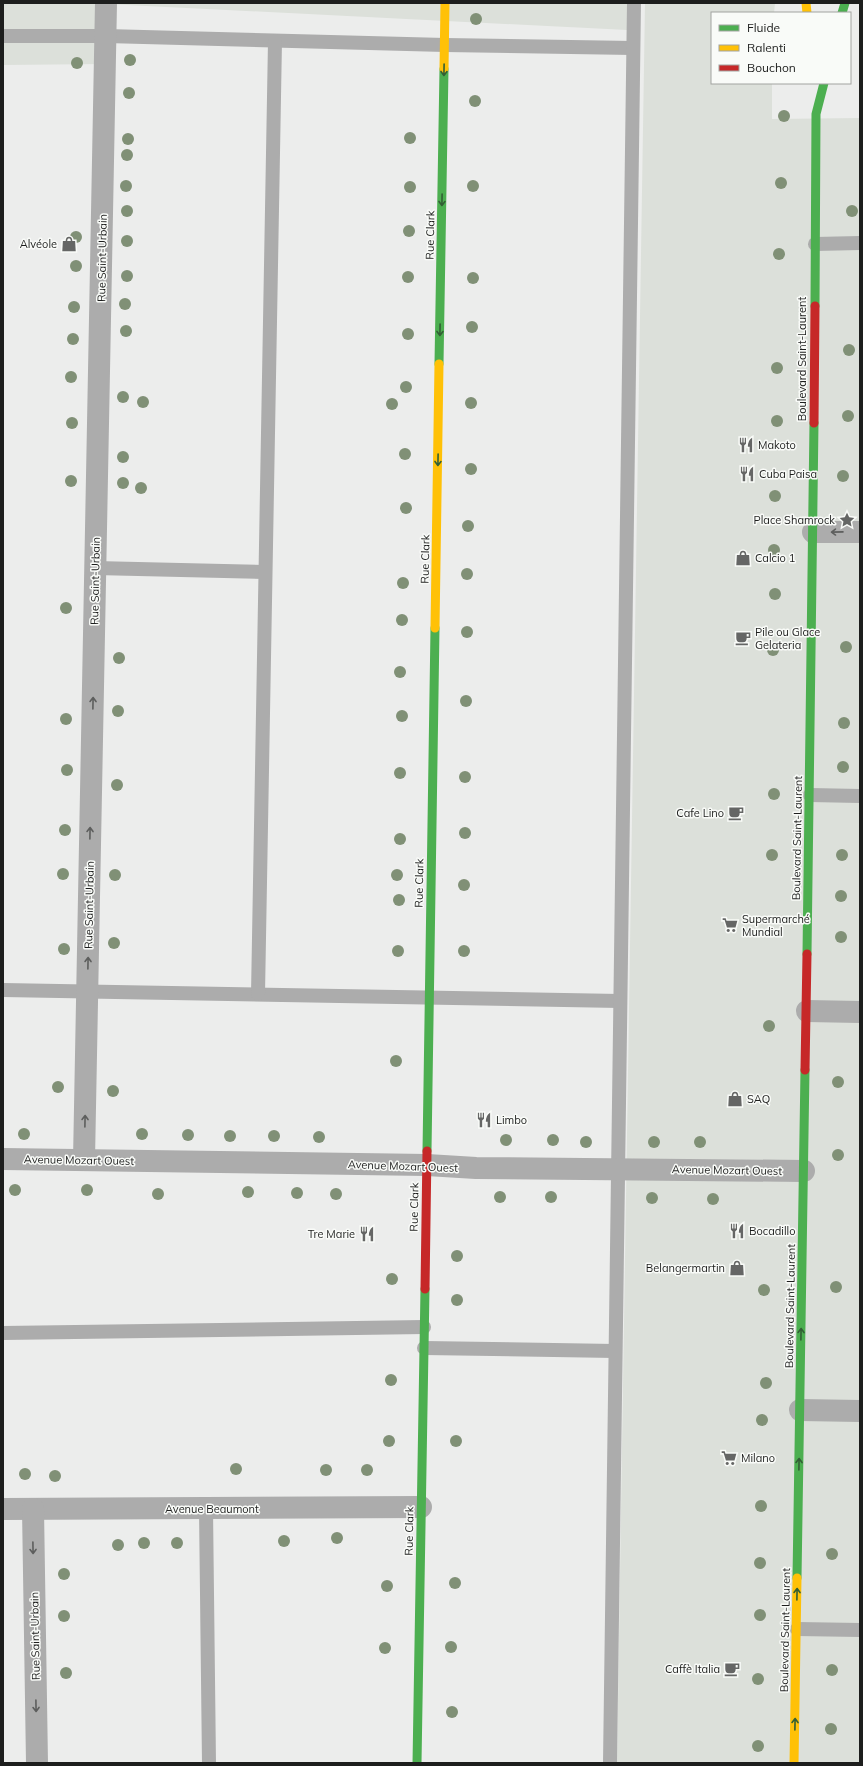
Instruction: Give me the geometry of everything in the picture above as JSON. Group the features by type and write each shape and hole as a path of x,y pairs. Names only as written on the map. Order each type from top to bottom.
{"main road":[{"name":"Rue Clark","path":"417,1763 445,3"},
{"path":"813,84 816,114"},
{"name":"Boulevard Saint-Laurent","path":"794,1763 810,795 816,114 824,84"}],"street":[{"name":"Rue Saint-Urbain","path":"84,1160 106,3"},
{"path":"813,532 860,532"},
{"path":"807,1011 860,1012"},
{"name":"Avenue Mozart Ouest","path":"3,1159 427,1165 476,1168 618,1168 804,1171"},
{"path":"800,1410 860,1411"},
{"name":"Avenue Beaumont","path":"3,1509 421,1507"},
{"name":"Rue Saint-Urbain","path":"33,1509 37,1763"}],"lane":[{"path":"610,1763 634,3"},
{"path":"3,36 106,36 445,45 633,48"},
{"path":"258,994 275,41"},
{"path":"815,244 860,243"},
{"path":"95,568 265,572"},
{"path":"810,795 860,796"},
{"path":"3,990 430,996 620,1001"},
{"path":"3,1333 424,1327"},
{"path":"424,1348 616,1351"},
{"path":"206,1509 209,1763"},
{"path":"797,1629 860,1630"}],"shaded area":[{"path":"3,3 627,3 627,30 107,4 105,64 3,65"},
{"path":"645,3 775,3 774,12 711,12 711,84 772,84 772,119 860,118 860,1763 617,1763"}],"traffic: fast":[{"path":"842,12 845,3"},
{"path":"439,364 444,69"},
{"path":"815,306 816,114 824,84"},
{"path":"807,954 814,423"},
{"path":"427,1151 435,628"},
{"path":"797,1578 805,1070"},
{"path":"417,1763 425,1289"}],"traffic: slow":[{"path":"444,69 445,3"},
{"path":"806,3 807,12"},
{"path":"435,628 439,364"},
{"path":"794,1763 797,1578"}],"traffic: jam":[{"path":"814,423 815,306"},
{"path":"805,1070 807,954"},
{"path":"425,1289 427,1151"}],"place":[{"name":"Alvéole","path":"69,244"},
{"name":"Makoto","path":"746,445"},
{"name":"Cuba Paisa","path":"747,474"},
{"name":"Place Shamrock","path":"847,520"},
{"name":"Calcio 1","path":"743,558"},
{"name":"Pile ou Glace Gelateria","path":"743,638"},
{"name":"Cafe Lino","path":"736,813"},
{"name":"Supermarché Mundial","path":"730,925"},
{"name":"SAQ","path":"735,1099"},
{"name":"Limbo","path":"484,1120"},
{"name":"Bocadillo","path":"737,1231"},
{"name":"Tre Marie","path":"367,1234"},
{"name":"Belangermartin","path":"737,1268"},
{"name":"Milano","path":"729,1458"},
{"name":"Caffè Italia","path":"732,1669"}]}
